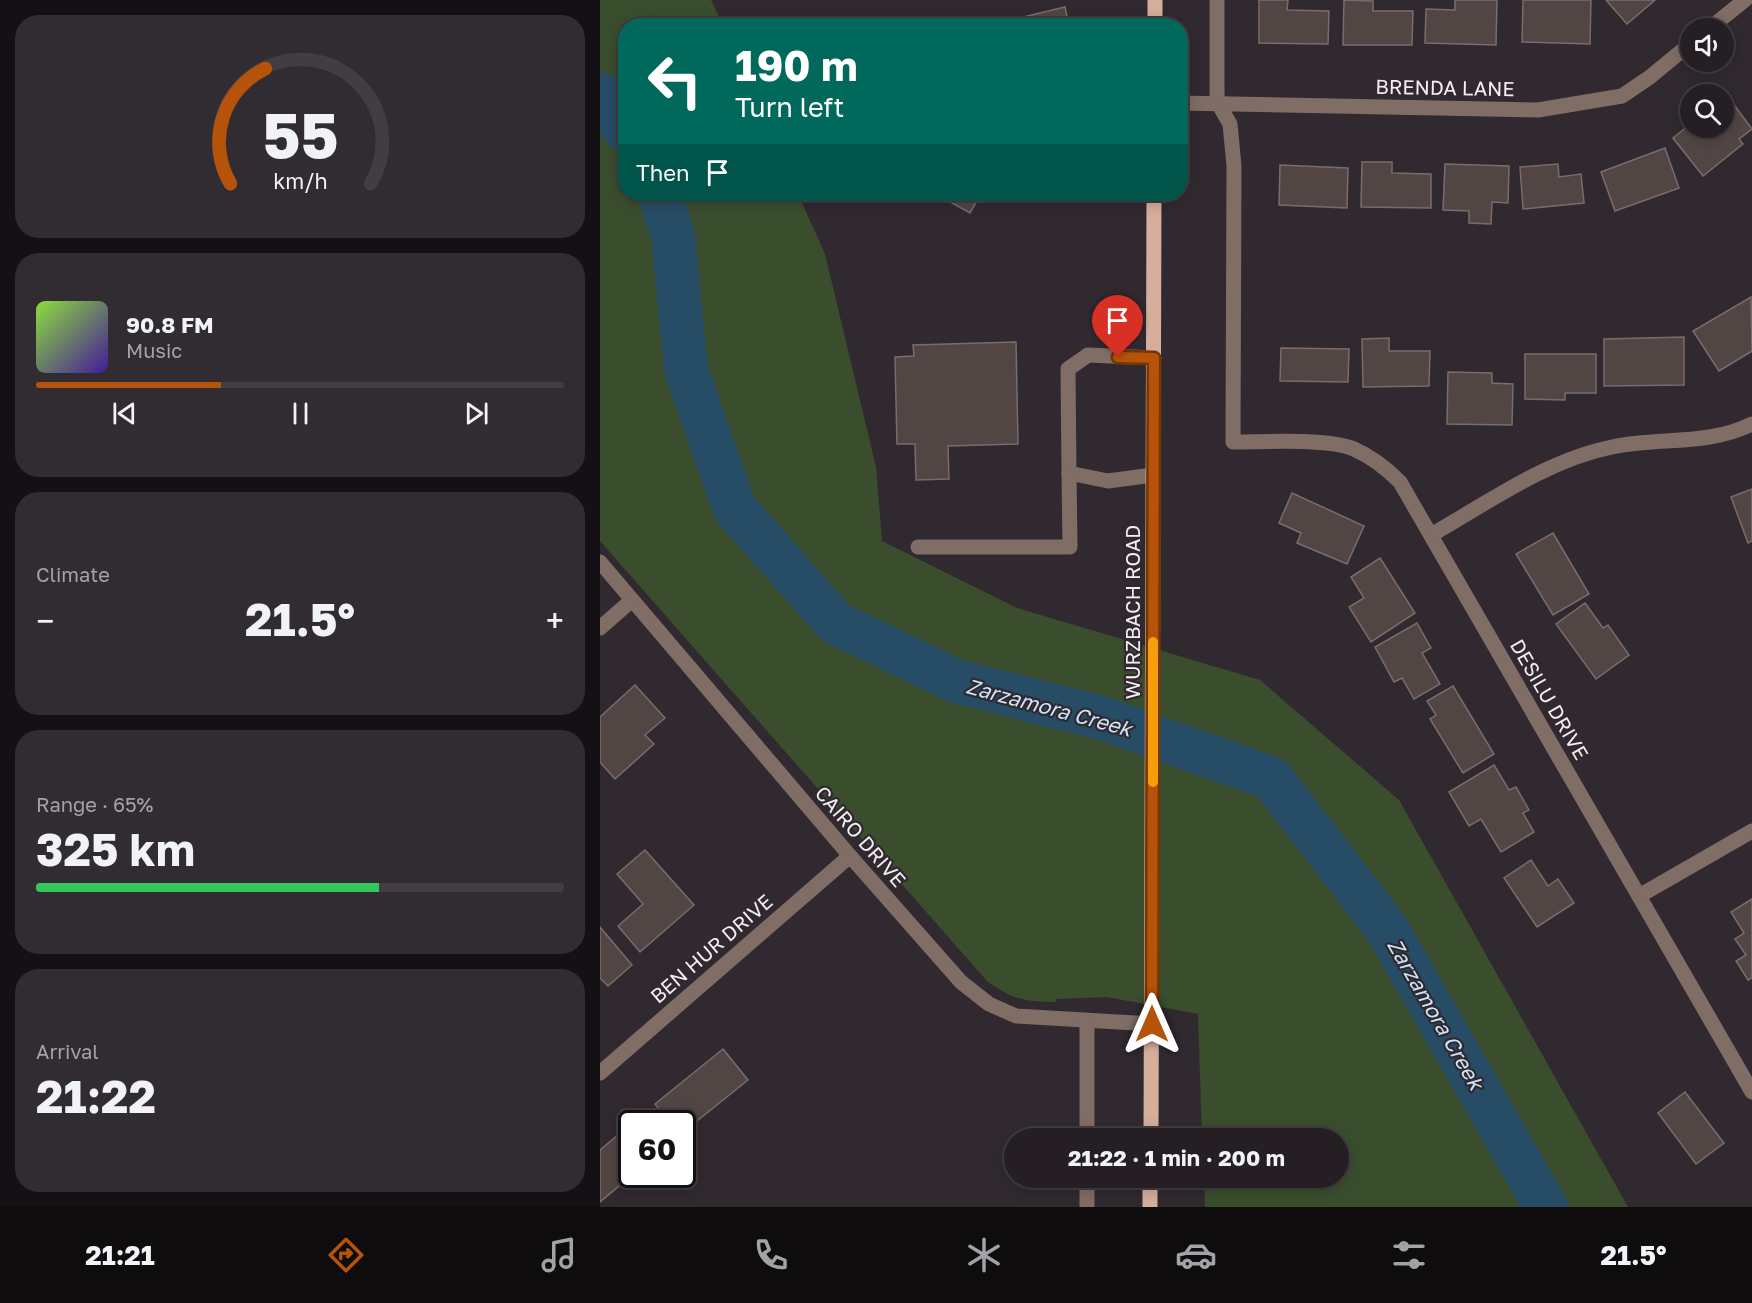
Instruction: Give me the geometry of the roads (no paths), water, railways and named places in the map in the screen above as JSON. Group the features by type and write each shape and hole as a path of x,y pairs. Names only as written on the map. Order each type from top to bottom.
{"main road":[{"path":"1155,0 1155,18"},
{"name":"WURZBACH ROAD","path":"1151,1128 1154,201"},
{"path":"1150,1188 1150,1207"}],"street":[{"path":"1217,0 1218,103"},
{"path":"1722,18 1745,0"},
{"name":"BRENDA LANE","path":"1188,103 1538,110 1622,96 1680,52"},
{"name":"DESILU DRIVE","path":"1218,103 1230,124 1234,166 1233,442 1331,444 1354,449 1384,466 1400,482 1752,1092"},
{"path":"918,547 1070,547 1068,369 1088,355 1154,358"},
{"path":"1431,535 1536,475 1586,453 1613,446 1702,440 1752,424"},
{"path":"1069,473 1108,481 1154,475"},
{"name":"CAIRO DRIVE","path":"600,562 850,856 961,982 989,1004 1016,1016 1152,1024"},
{"path":"600,628 632,600"},
{"path":"1639,896 1752,831"},
{"name":"BEN HUR DRIVE","path":"600,1072 850,856"},
{"path":"1087,1021 1087,1128"},
{"path":"1087,1188 1087,1207"}],"waterway":[{"name":"Zarzamora Creek","path":"600,94 618,120"},
{"name":"Zarzamora Creek","path":"662,201 673,236 686,370 735,509 836,623 956,681 1102,718 1271,778 1387,929 1546,1207"}]}
